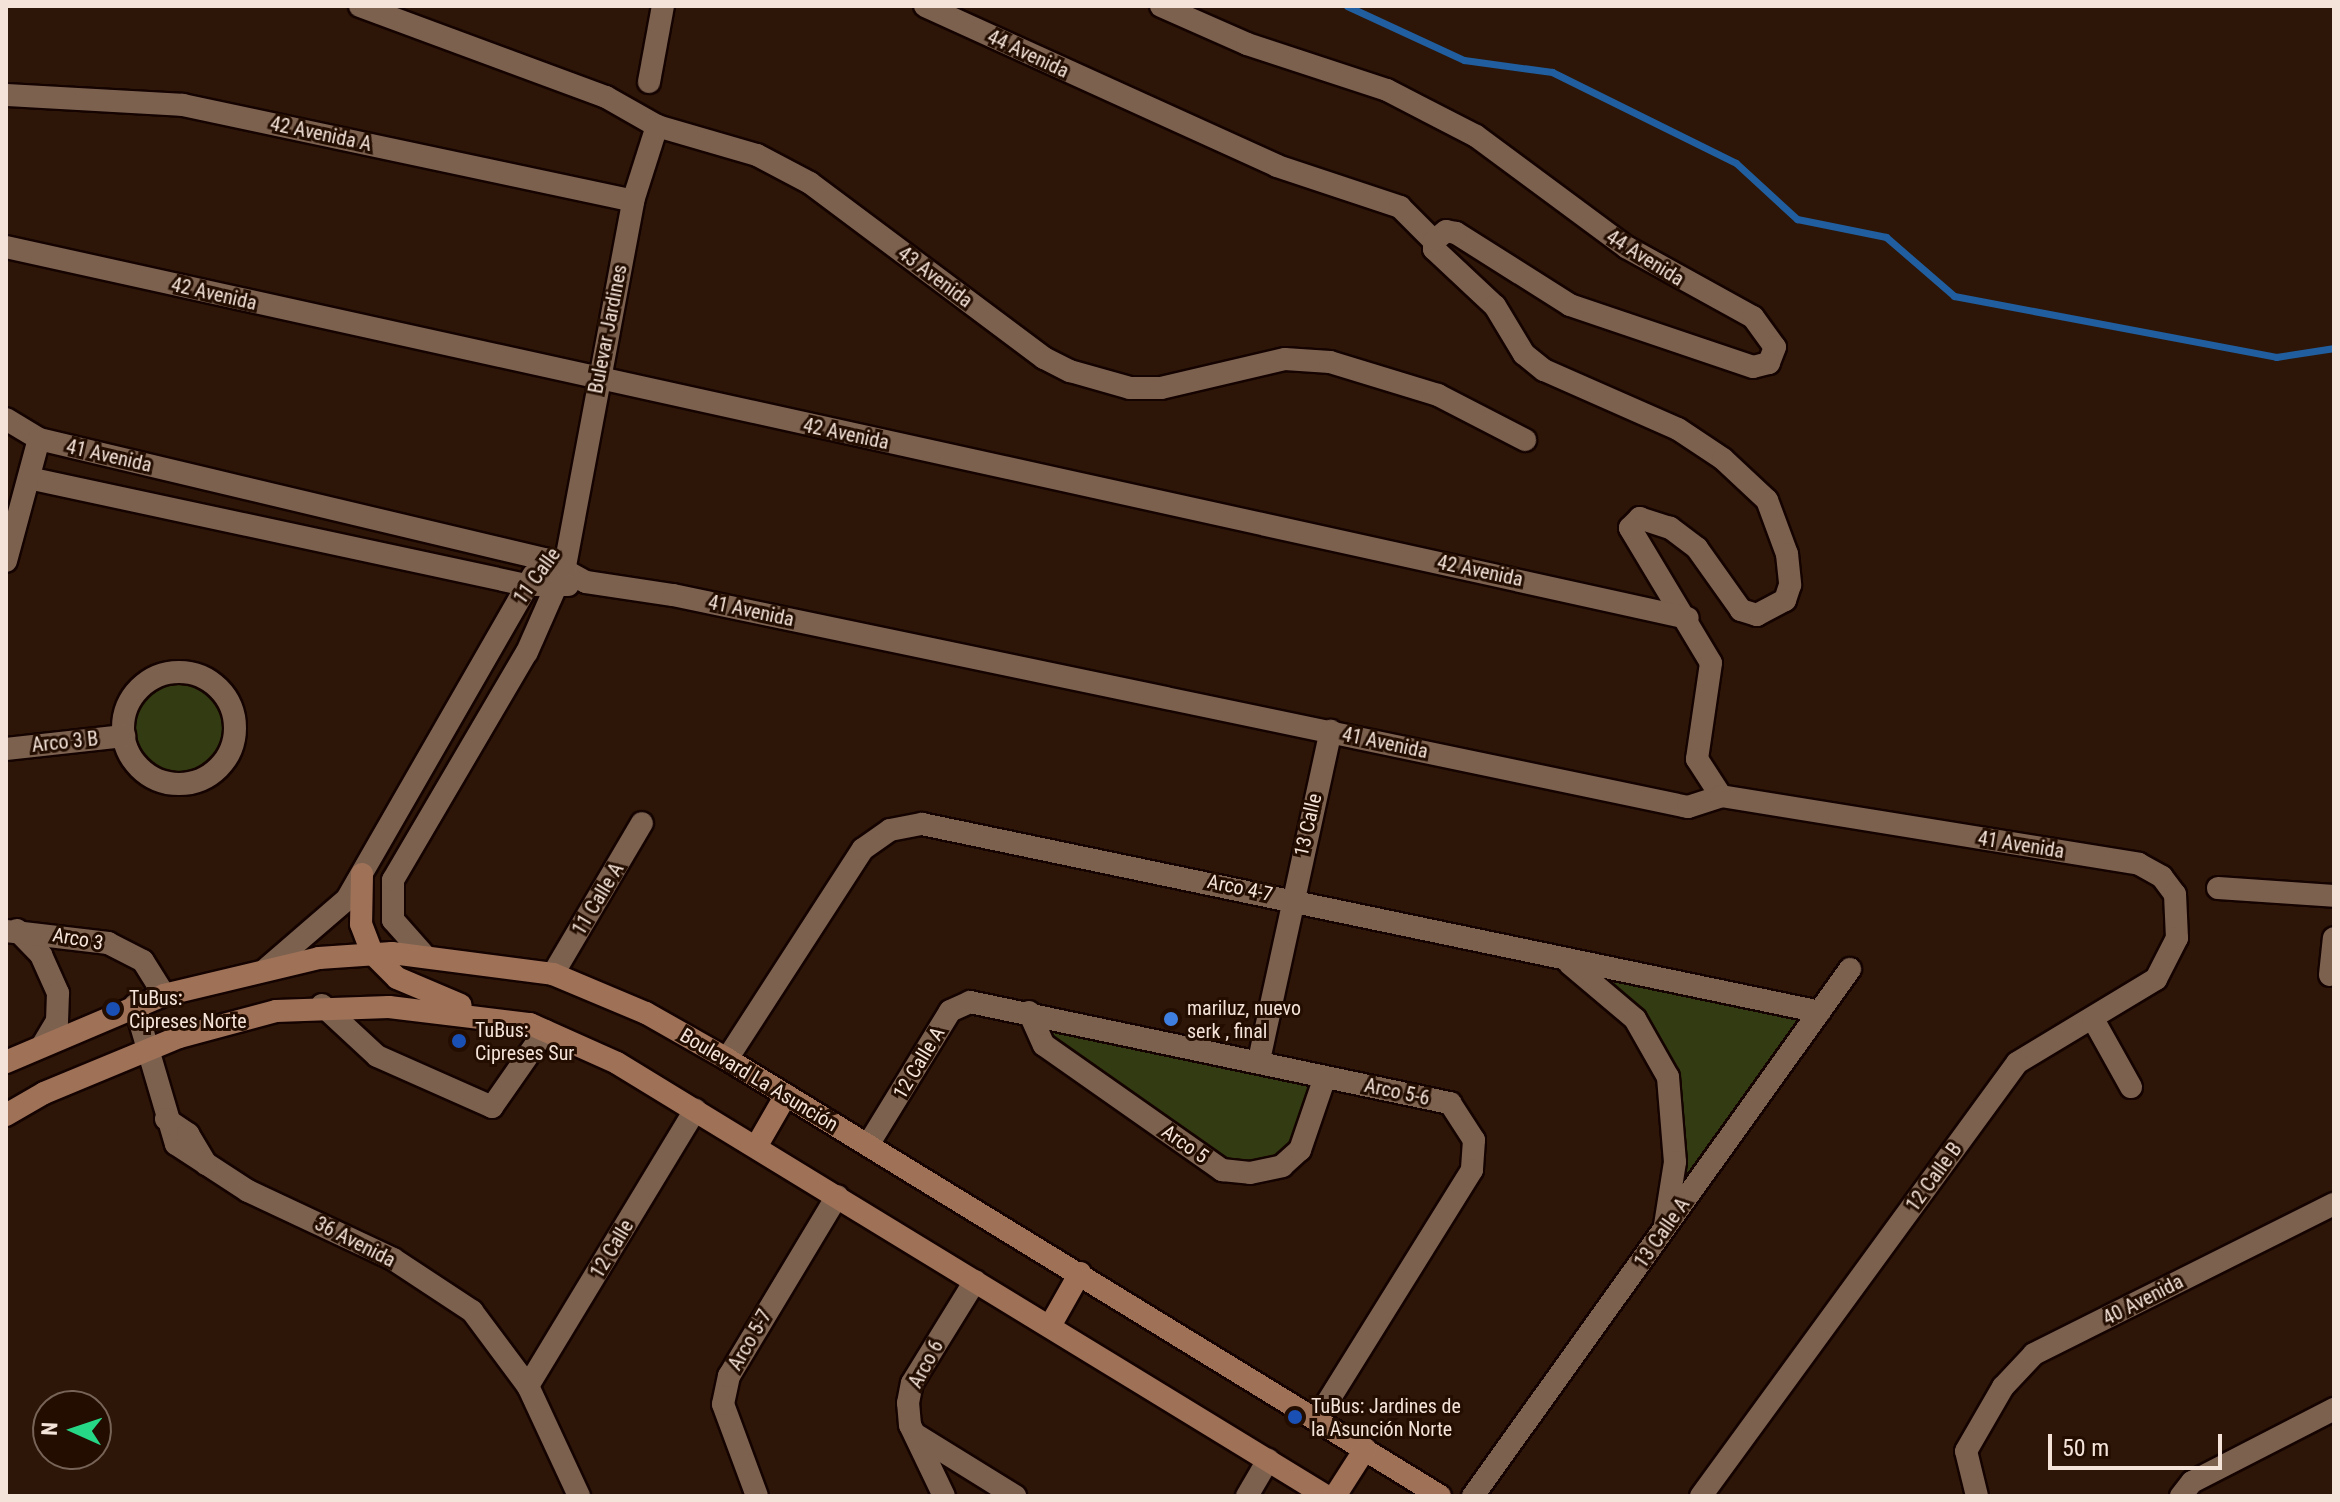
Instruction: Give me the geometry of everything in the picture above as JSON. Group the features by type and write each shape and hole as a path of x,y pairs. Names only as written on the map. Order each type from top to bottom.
{"main road":[{"path":"362,874 361,924 372,953 411,986 545,1031 617,1063 1326,1496"},
{"name":"Boulevard La Asunción","path":"6,1062 135,1005 266,969 372,953 425,956 553,974 646,1013 727,1059 1440,1496"},
{"path":"6,1115 144,1051 225,1023 322,1005 490,1015"},
{"path":"756,1147 786,1095"},
{"path":"1050,1326 1080,1273"},
{"path":"1335,1496 1365,1449"}],"street":[{"name":"43 Avenida","path":"360,6 606,97 657,126 757,155 810,183 1044,358 1070,371 1130,388 1161,388 1285,359 1330,362 1438,395 1525,440"},
{"path":"649,82 663,6"},
{"name":"44 Avenida","path":"925,6 1277,166 1400,207 1434,241 1434,249 1495,306 1524,354 1544,370 1678,429 1723,459 1767,500 1787,554 1790,585 1772,611 1741,610 1697,548 1670,528 1640,518 1633,520 1630,536 1688,618"},
{"name":"44 Avenida","path":"1161,6 1247,44 1387,90 1476,136 1626,247 1753,317 1775,347 1769,363 1753,367 1679,345 1570,305 1456,233 1446,231 1434,241"},
{"name":"42 Avenida A","path":"6,95 183,105 633,201"},
{"name":"Bulevar Jardines","path":"568,535 633,201 657,126"},
{"name":"42 Avenida","path":"6,247 1688,618"},
{"name":"41 Avenida","path":"6,419 39,439 555,571 586,582 1331,731 1688,807 1721,796 2139,864 2175,894"},
{"path":"6,561 33,479 39,439"},
{"name":"41 Avenida","path":"33,479 526,585"},
{"name":"11 Calle","path":"425,956 393,920 393,880 527,652 568,535"},
{"name":"11 Calle","path":"266,969 309,937 347,899 526,585 555,571"},
{"path":"1688,618 1711,663 1697,759 1721,796"},
{"name":"Arco 3 B","path":"197,674 227,697 234,715 236,734 226,759 189,784 154,779 139,768 124,736 131,699 160,675 197,674"},
{"name":"13 Calle","path":"1259,1060 1331,731"},
{"name":"Arco 3 B","path":"6,749 124,736"},
{"name":"11 Calle A","path":"553,974 642,823"},
{"name":"Arco 4-7","path":"727,1059 863,849 890,830 922,824 1292,899 1820,1012"},
{"path":"2218,888 2334,896"},
{"name":"12 Calle B","path":"1701,1496 2017,1063 2141,991 2168,960 2177,938 2175,894"},
{"name":"Arco 3","path":"11,930 108,943 143,961 164,995"},
{"name":"Arco 3","path":"11,930 41,955 58,993 57,1021 43,1044"},
{"path":"2330,975 2334,938"},
{"name":"Arco 4-7","path":"1557,956 1600,985 1635,1019 1668,1077 1675,1162 1664,1230"},
{"name":"13 Calle A","path":"1473,1496 1850,969"},
{"name":"Arco 5-6","path":"984,1003 1450,1103 1469,1126 1475,1155 1465,1184 1317,1419"},
{"name":"12 Calle A","path":"868,1145 950,1011 984,1003"},
{"path":"135,1005 144,1051"},
{"path":"322,1005 377,1056 492,1107 545,1031"},
{"name":"Arco 5","path":"1029,1012 1044,1045 1222,1170 1250,1173 1282,1166 1300,1150 1325,1077"},
{"path":"2093,1019 2131,1087"},
{"name":"36 Avenida","path":"144,1051 166,1119 181,1126 206,1164 248,1191 393,1259 472,1311 528,1386 579,1496"},
{"name":"12 Calle","path":"528,1386 695,1110"},
{"name":"Arco 5-7","path":"757,1496 723,1404 729,1376 837,1196"},
{"name":"40 Avenida","path":"1977,1496 1966,1451 2003,1387 2034,1354 2334,1204"},
{"name":"Arco 6","path":"944,1496 915,1434 908,1403 912,1383 975,1281"},
{"path":"2181,1496 2192,1482 2334,1409"},
{"path":"915,1434 1015,1496"},
{"path":"1247,1496 1268,1460"}],"green space":[{"path":"178,685 195,688 210,698 220,713 223,730 220,747 210,762 195,772 178,775 161,772 146,762 136,747 133,730 136,713 146,698 161,688"},
{"path":"1599,971 1806,1018 1675,1197 1686,1159 1645,1017"},
{"path":"1044,1023 1317,1080 1306,1123 1279,1161 1225,1163 1048,1039"}],"waterway":[{"path":"1347,6 1464,60 1552,72 1736,163 1797,219 1886,237 1954,296 2276,357 2334,348"}],"place":[{"name":"TuBus: Cipreses Norte","path":"113,1009"},
{"name":"mariluz, nuevo serk , final","path":"1171,1019"},
{"name":"TuBus: Cipreses Sur","path":"459,1041"},
{"name":"TuBus: Jardines de la Asunción Norte","path":"1295,1417"}]}
